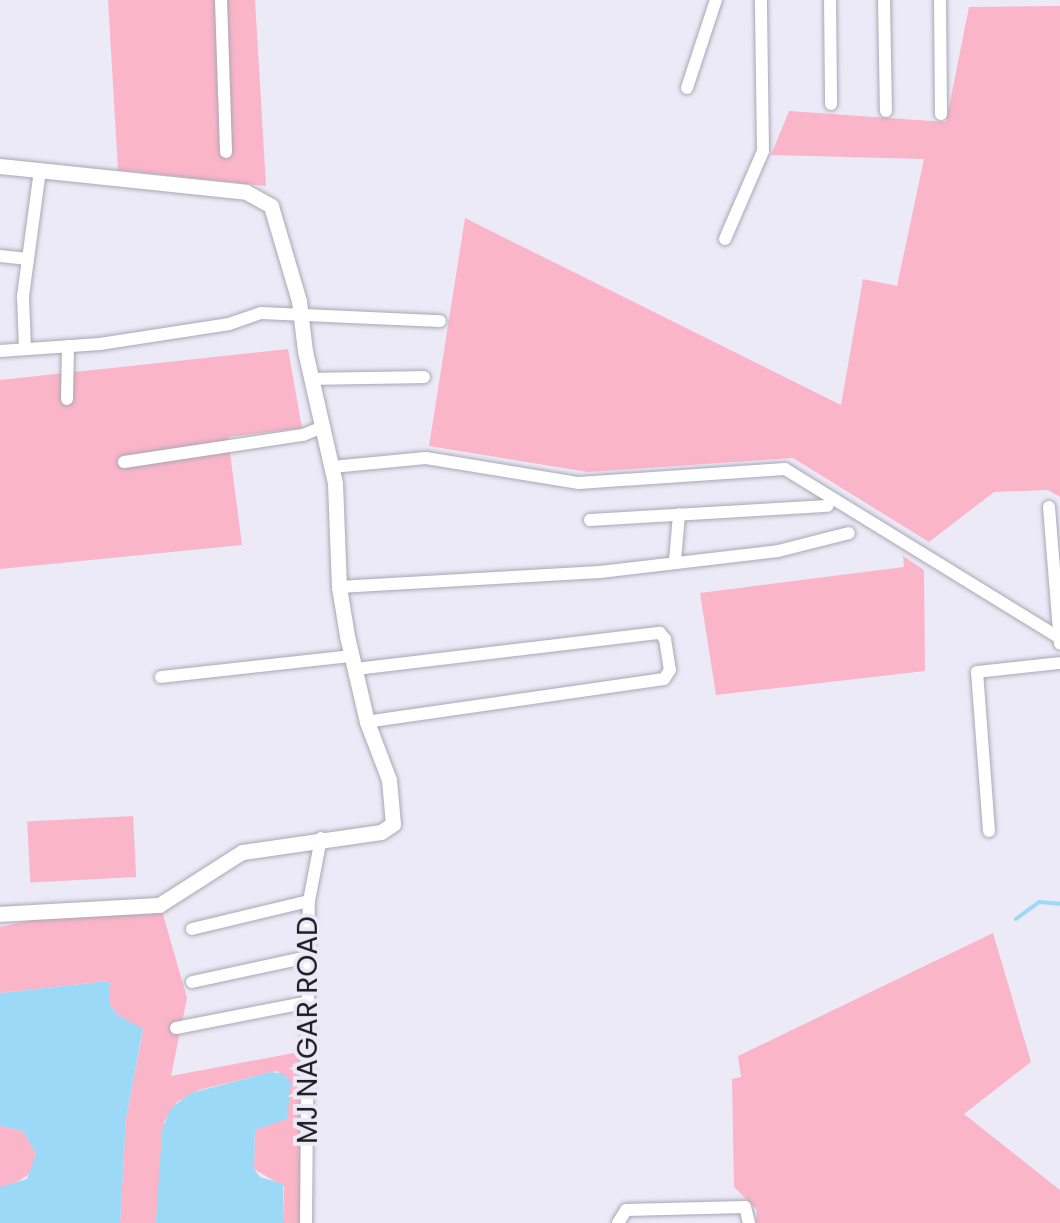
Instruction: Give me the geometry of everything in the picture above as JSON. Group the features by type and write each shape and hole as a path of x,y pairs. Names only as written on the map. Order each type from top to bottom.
{"street":[{"path":"221,0 226,152"},
{"path":"686,88 716,0"},
{"path":"725,239 762,150 761,0"},
{"path":"830,0 831,104"},
{"path":"884,0 886,111"},
{"path":"940,0 941,114"},
{"path":"0,167 246,192 264,199 285,245 332,467 339,587 367,722 389,780 393,824 381,832 242,852 159,905 0,914"},
{"path":"25,349 23,296 40,170"},
{"path":"0,256 28,259"},
{"path":"0,351 188,331 261,314 299,312 440,321"},
{"path":"66,399 68,346"},
{"path":"312,379 424,377"},
{"path":"124,462 303,436 323,427"},
{"path":"332,467 426,458 579,483 785,470 1060,638"},
{"path":"590,520 828,506"},
{"path":"1049,507 1060,646"},
{"path":"675,562 679,514"},
{"path":"339,587 600,572 778,551 849,533"},
{"path":"160,678 660,632 665,639 670,670 664,679 367,722"},
{"path":"989,831 977,672 1060,662"},
{"name":"MJ NAGAR ROAD","path":"306,1223 309,901 322,838"},
{"path":"192,929 309,901"},
{"path":"192,982 308,957"},
{"path":"176,1028 310,1002"},
{"path":"618,1223 626,1210 745,1207 749,1223"}],"shaded area":[{"path":"108,0 255,0 266,186 118,170"},
{"path":"1060,6 1060,497 1048,490 994,492 929,542 793,458 588,472 429,446 465,218 841,405 863,279 897,286 924,159 771,155 789,111 946,122 969,7"},
{"path":"288,349 302,428 228,437 242,545 0,569 0,380"},
{"path":"903,556 924,570 925,671 716,695 700,593 904,567"},
{"path":"133,816 136,877 30,882 27,822"},
{"path":"162,911 187,998 171,1076 299,1052 301,1223 284,1223 284,1187 254,1169 255,1130 287,1118 287,1077 276,1071 199,1090 177,1102 164,1122 156,1223 120,1223 126,1118 143,1030 116,1014 109,1002 108,981 0,993 0,927 37,919"},
{"path":"993,933 1031,1062 964,1114 1060,1190 1060,1223 756,1223 757,1210 734,1187 732,1079 741,1077 738,1056"},
{"path":"0,1126 23,1131 36,1154 31,1173 9,1187 0,1187"}],"water":[{"path":"109,981 109,1002 116,1014 143,1029 126,1118 120,1223 0,1223 0,1187 27,1179 36,1154 23,1131 0,1126 0,993"},
{"path":"271,1072 284,1074 291,1083 287,1119 255,1130 254,1169 260,1177 283,1184 284,1223 156,1223 162,1129 171,1108 191,1093"}],"waterway":[{"path":"1016,919 1039,902 1060,904"}]}
